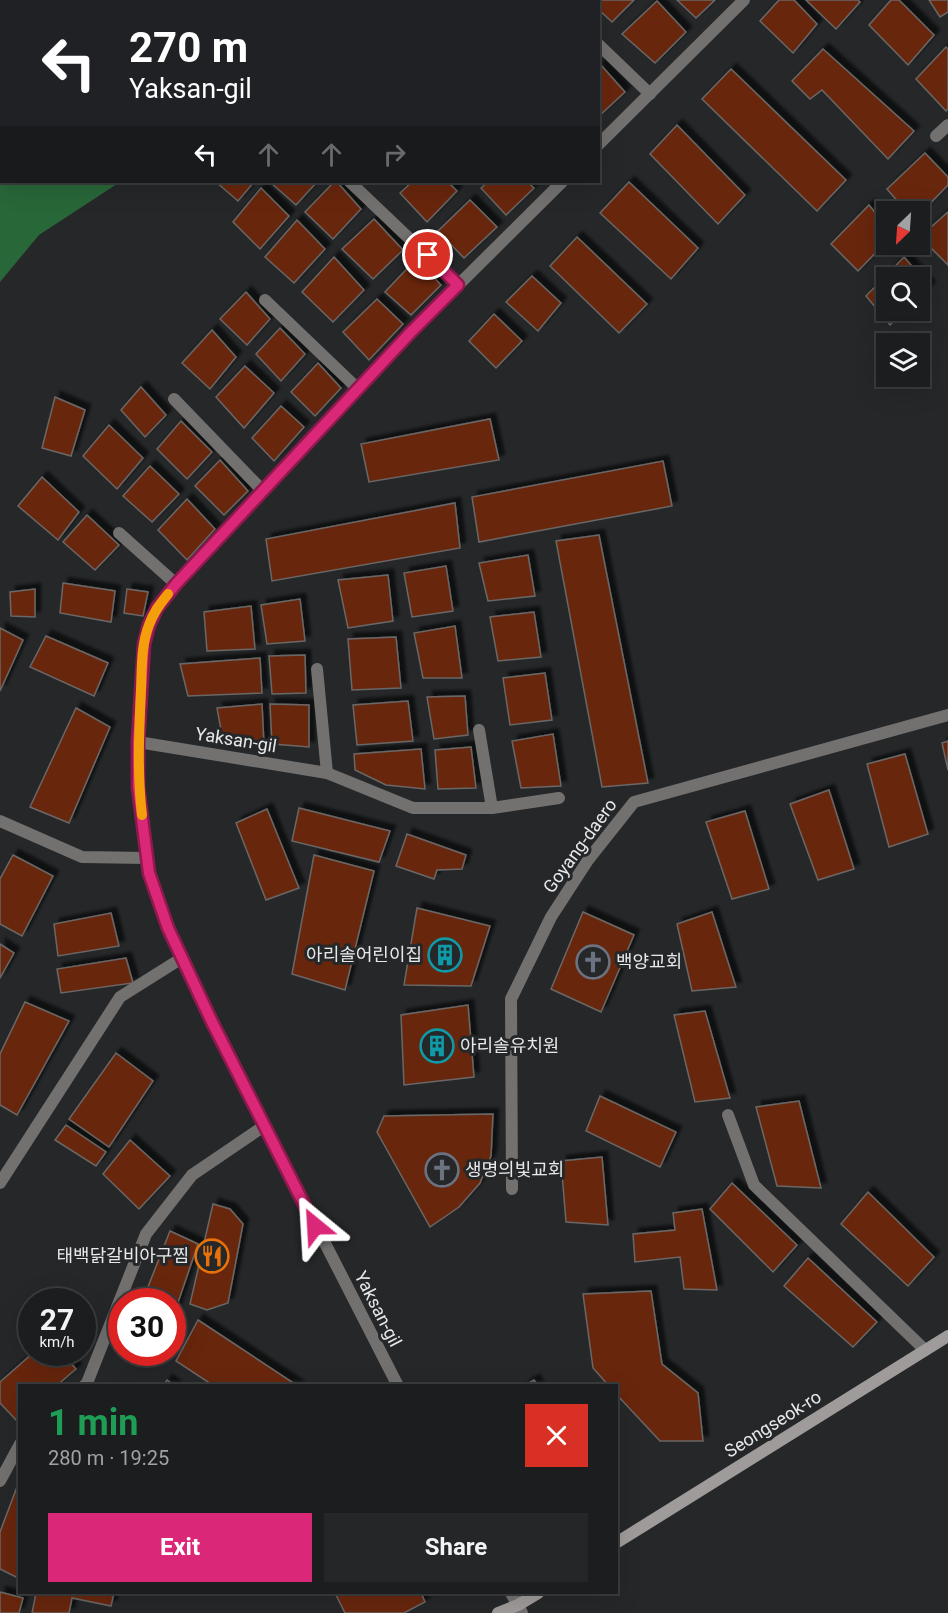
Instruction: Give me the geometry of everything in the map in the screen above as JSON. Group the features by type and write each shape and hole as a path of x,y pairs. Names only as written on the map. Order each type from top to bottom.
{"street":[{"path":"600,143 744,0"},
{"path":"600,46 650,94"},
{"path":"936,136 948,125"},
{"path":"351,183 458,285"},
{"name":"Yaksan-gil","path":"397,1384 264,1126 182,958 168,928 149,873 138,787 138,742 144,644 157,608 176,584 358,389 555,184"},
{"path":"265,300 358,389"},
{"path":"174,399 262,491"},
{"path":"119,533 176,584"},
{"path":"317,669 327,773"},
{"name":"Goyang-daero","path":"512,1189 511,999 551,917 588,860 634,802 948,715"},
{"path":"478,730 492,808"},
{"name":"Yaksan-gil","path":"138,742 327,773 413,808 492,808 559,798"},
{"path":"0,821 82,857 147,858"},
{"path":"0,1183 120,997 182,958"},
{"path":"728,1115 754,1185 925,1350"},
{"path":"86,1384 146,1234 192,1175 264,1126"},
{"name":"Seongseok-ro","path":"618,1543 948,1336"},
{"path":"0,1481 18,1448"},
{"path":"512,1594 520,1609"},
{"path":"498,1613 520,1609 537,1594"}],"green space":[{"path":"0,183 118,183 39,235 0,282"}],"building":[{"path":"600,0 634,0 612,22 600,11"},
{"path":"677,0 715,0 696,18"},
{"path":"779,0 794,0 817,24 793,53 760,21"},
{"path":"806,0 858,0 860,2 836,29"},
{"path":"891,0 899,0 934,35 908,65 869,25"},
{"path":"929,0 948,0 948,12 940,17"},
{"path":"657,1 686,32 655,63 622,34"},
{"path":"946,47 948,49 948,109 946,111 916,79"},
{"path":"823,49 914,131 888,159 822,90 810,99 792,81"},
{"path":"600,64 625,92 600,115"},
{"path":"731,69 846,180 817,211 702,99"},
{"path":"677,125 745,195 718,224 650,154"},
{"path":"925,153 948,177 948,185 930,204 930,201 897,201 887,189"},
{"path":"629,182 698,248 671,279 600,213"},
{"path":"217,183 253,183 238,201"},
{"path":"271,183 316,183 296,205"},
{"path":"333,183 338,183 361,209 333,239 305,212"},
{"path":"411,183 449,183 457,191 427,222 400,193"},
{"path":"487,183 528,183 534,188 506,215 481,188"},
{"path":"261,188 289,216 260,249 233,222"},
{"path":"470,200 497,227 464,258 438,231"},
{"path":"869,205 876,214 876,252 858,271 831,244"},
{"path":"948,212 948,265 930,247 930,228"},
{"path":"374,219 403,250 373,279 342,249"},
{"path":"297,220 325,249 294,283 265,257"},
{"path":"577,237 647,304 619,333 550,266"},
{"path":"334,257 364,290 333,322 302,292"},
{"path":"904,257 913,267 894,267"},
{"path":"416,259 441,285 411,315 385,292"},
{"path":"532,276 561,303 538,331 506,302"},
{"path":"876,286 876,308 866,296"},
{"path":"246,292 270,319 247,345 220,319"},
{"path":"377,299 403,324 369,360 343,332"},
{"path":"494,314 522,341 496,368 469,341"},
{"path":"280,328 305,354 281,381 256,354"},
{"path":"212,330 236,357 210,389 182,363"},
{"path":"318,363 341,388 315,416 291,392"},
{"path":"245,366 274,393 244,428 216,397"},
{"path":"141,387 166,415 145,437 121,410"},
{"path":"55,397 85,410 71,456 42,448"},
{"path":"281,406 304,427 274,461 252,438"},
{"path":"490,419 499,460 369,482 361,444"},
{"path":"181,421 212,452 187,479 157,449"},
{"path":"109,425 143,458 117,489 83,456"},
{"path":"220,460 248,491 224,515 195,486"},
{"path":"663,461 672,506 479,542 472,497"},
{"path":"150,466 179,494 152,522 123,496"},
{"path":"42,477 79,512 58,540 18,506"},
{"path":"187,499 215,529 187,560 158,530"},
{"path":"455,503 460,548 272,581 266,539"},
{"path":"87,515 119,545 95,570 63,542"},
{"path":"599,535 648,783 602,787 556,541"},
{"path":"528,555 535,596 488,601 479,563"},
{"path":"446,566 453,611 412,617 404,573"},
{"path":"388,575 393,621 348,628 338,580"},
{"path":"63,583 115,591 111,622 60,613"},
{"path":"35,589 35,617 11,616 10,592"},
{"path":"127,589 148,592 143,616 124,613"},
{"path":"300,599 305,641 267,644 261,605"},
{"path":"251,606 255,649 207,651 204,612"},
{"path":"534,612 541,657 498,661 490,617"},
{"path":"455,626 462,678 423,678 414,633"},
{"path":"0,628 23,640 0,691"},
{"path":"46,636 108,663 94,696 30,667"},
{"path":"396,637 401,688 352,690 348,639"},
{"path":"305,655 306,693 272,694 269,656"},
{"path":"260,658 262,693 188,696 180,664"},
{"path":"545,673 552,720 510,725 503,678"},
{"path":"465,696 468,735 434,739 427,697"},
{"path":"408,701 413,741 357,745 353,705"},
{"path":"262,704 264,745 223,741 217,708"},
{"path":"270,704 309,705 309,747 272,744"},
{"path":"76,708 110,727 69,823 30,807"},
{"path":"553,734 561,786 521,788 512,741"},
{"path":"948,741 948,770 942,743"},
{"path":"471,747 476,788 438,789 435,750"},
{"path":"421,749 425,789 386,785 355,770 354,754"},
{"path":"905,754 928,834 889,847 867,764"},
{"path":"829,790 854,869 818,880 790,804"},
{"path":"299,808 390,831 379,862 292,841"},
{"path":"267,809 299,888 266,900 236,823"},
{"path":"745,811 769,889 732,899 706,822"},
{"path":"407,834 466,855 462,869 437,870 434,879 396,866"},
{"path":"13,855 53,876 22,936 0,924 0,879"},
{"path":"314,855 374,871 345,990 292,974"},
{"name":"아리솔어린이집","path":"417,908 490,926 471,986 404,985"},
{"name":"백양교회","path":"583,912 634,935 601,1012 551,989"},
{"path":"712,912 736,987 692,991 677,924"},
{"path":"111,913 119,946 58,956 54,924"},
{"path":"0,944 14,953 0,978"},
{"path":"126,958 133,983 61,993 57,969"},
{"path":"25,1002 69,1021 17,1115 0,1105 0,1054"},
{"name":"아리솔유치원","path":"468,1005 474,1077 404,1085 401,1015"},
{"path":"705,1011 730,1098 695,1102 674,1015"},
{"path":"116,1053 153,1081 109,1147 69,1119"},
{"path":"600,1096 676,1132 660,1167 586,1131"},
{"path":"799,1101 821,1188 777,1186 756,1107"},
{"name":"생명의빛교회","path":"493,1114 491,1156 480,1183 459,1207 430,1227 377,1132 384,1116"},
{"path":"66,1125 106,1152 96,1166 55,1140"},
{"path":"130,1140 170,1176 139,1209 103,1174"},
{"path":"602,1157 608,1225 566,1222 561,1161"},
{"path":"732,1183 797,1245 773,1272 710,1209"},
{"path":"868,1192 934,1257 908,1286 841,1224"},
{"path":"213,1204 230,1209 243,1224 228,1303 207,1310 190,1304"},
{"path":"702,1209 717,1290 684,1289 680,1257 635,1262 633,1234 675,1230 673,1213"},
{"path":"170,1231 198,1244 183,1288 148,1288"},
{"path":"808,1258 877,1322 853,1347 784,1286"},
{"path":"651,1291 662,1364 698,1393 703,1441 660,1441 618,1396 618,1384 607,1384 593,1368 583,1294"},
{"path":"198,1320 295,1384 211,1384 184,1366 186,1366 186,1342"},
{"path":"18,1366 73,1366 76,1369 58,1384 18,1384 17,1421 0,1403 0,1382"},
{"path":"18,1487 18,1578 0,1569 0,1532"},
{"path":"0,1592 23,1598 19,1613 0,1613"},
{"path":"36,1594 114,1594 111,1606 72,1598 69,1613 32,1613"},
{"path":"336,1594 421,1594 425,1602 404,1613 345,1613"}],"slow traffic":[{"path":"142,815 138,787 138,742 144,644 157,608 168,594"}],"place":[{"name":"아리솔어린이집","path":"445,955"},
{"name":"백양교회","path":"593,962"},
{"name":"아리솔유치원","path":"437,1046"},
{"name":"생명의빛교회","path":"442,1170"},
{"name":"태백닭갈비아구찜","path":"212,1256"}],"route":[{"path":"315,1226 212,1022 168,928 149,873 138,787 138,742 144,644 157,608 176,584 410,333 458,285 428,255"}]}
